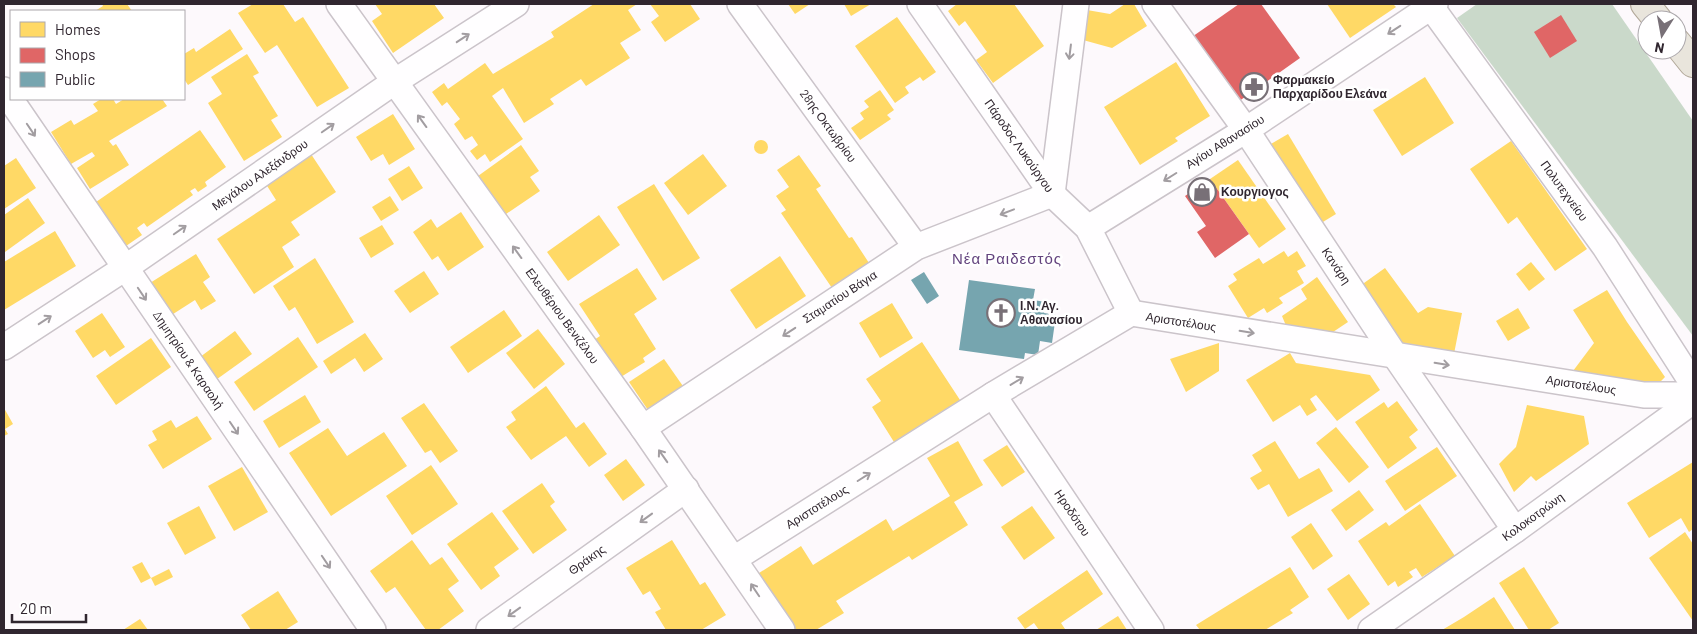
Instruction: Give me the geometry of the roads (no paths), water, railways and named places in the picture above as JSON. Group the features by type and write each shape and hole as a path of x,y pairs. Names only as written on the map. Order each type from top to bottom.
{"street":[{"name":"Ελευθέριου Βενιζέλου","path":"339,4 643,428 782,630"},
{"name":"Μεγάλου Αλεξάνδρου","path":"4,347 124,268 394,82 516,4"},
{"name":"28ης Οκτωβρίου","path":"740,4 916,247"},
{"name":"Πάροδος Λυκούργου","path":"920,4 1052,194 1088,228 1131,313"},
{"path":"1052,194 1076,4"},
{"name":"Κανάρη","path":"1155,4 1246,130 1396,357 1515,530"},
{"name":"Αγίου Αθανασίου","path":"1088,228 1246,130 1431,5"},
{"name":"Πολυτεχνείου","path":"1431,5 1605,247 1693,384"},
{"name":"Δημητρίου & Καραολή","path":"11,100 373,630"},
{"name":"Σταματίου Βάγια","path":"643,428 916,247 1052,194"},
{"name":"Αριστοτέλους","path":"734,559 993,395 1131,313 1396,357 1644,395 1693,395"},
{"name":"Ηροδότου","path":"993,395 1151,630"},
{"name":"Κολοκοτρώνη","path":"1371,630 1515,530 1693,401"},
{"name":"Θράκης","path":"489,630 686,489"}],"place":[{"name":"Φαρμακείο Παρχαρίδου Ελεάνα","path":"1254,87"},
{"name":"Κουργιογος","path":"1202,192"},
{"name":"Ι.Ν. Αγ. Αθανασίου","path":"1001,313"}],"district":[{"name":"Νέα Ραιδεστός","path":"1007,259"}]}
